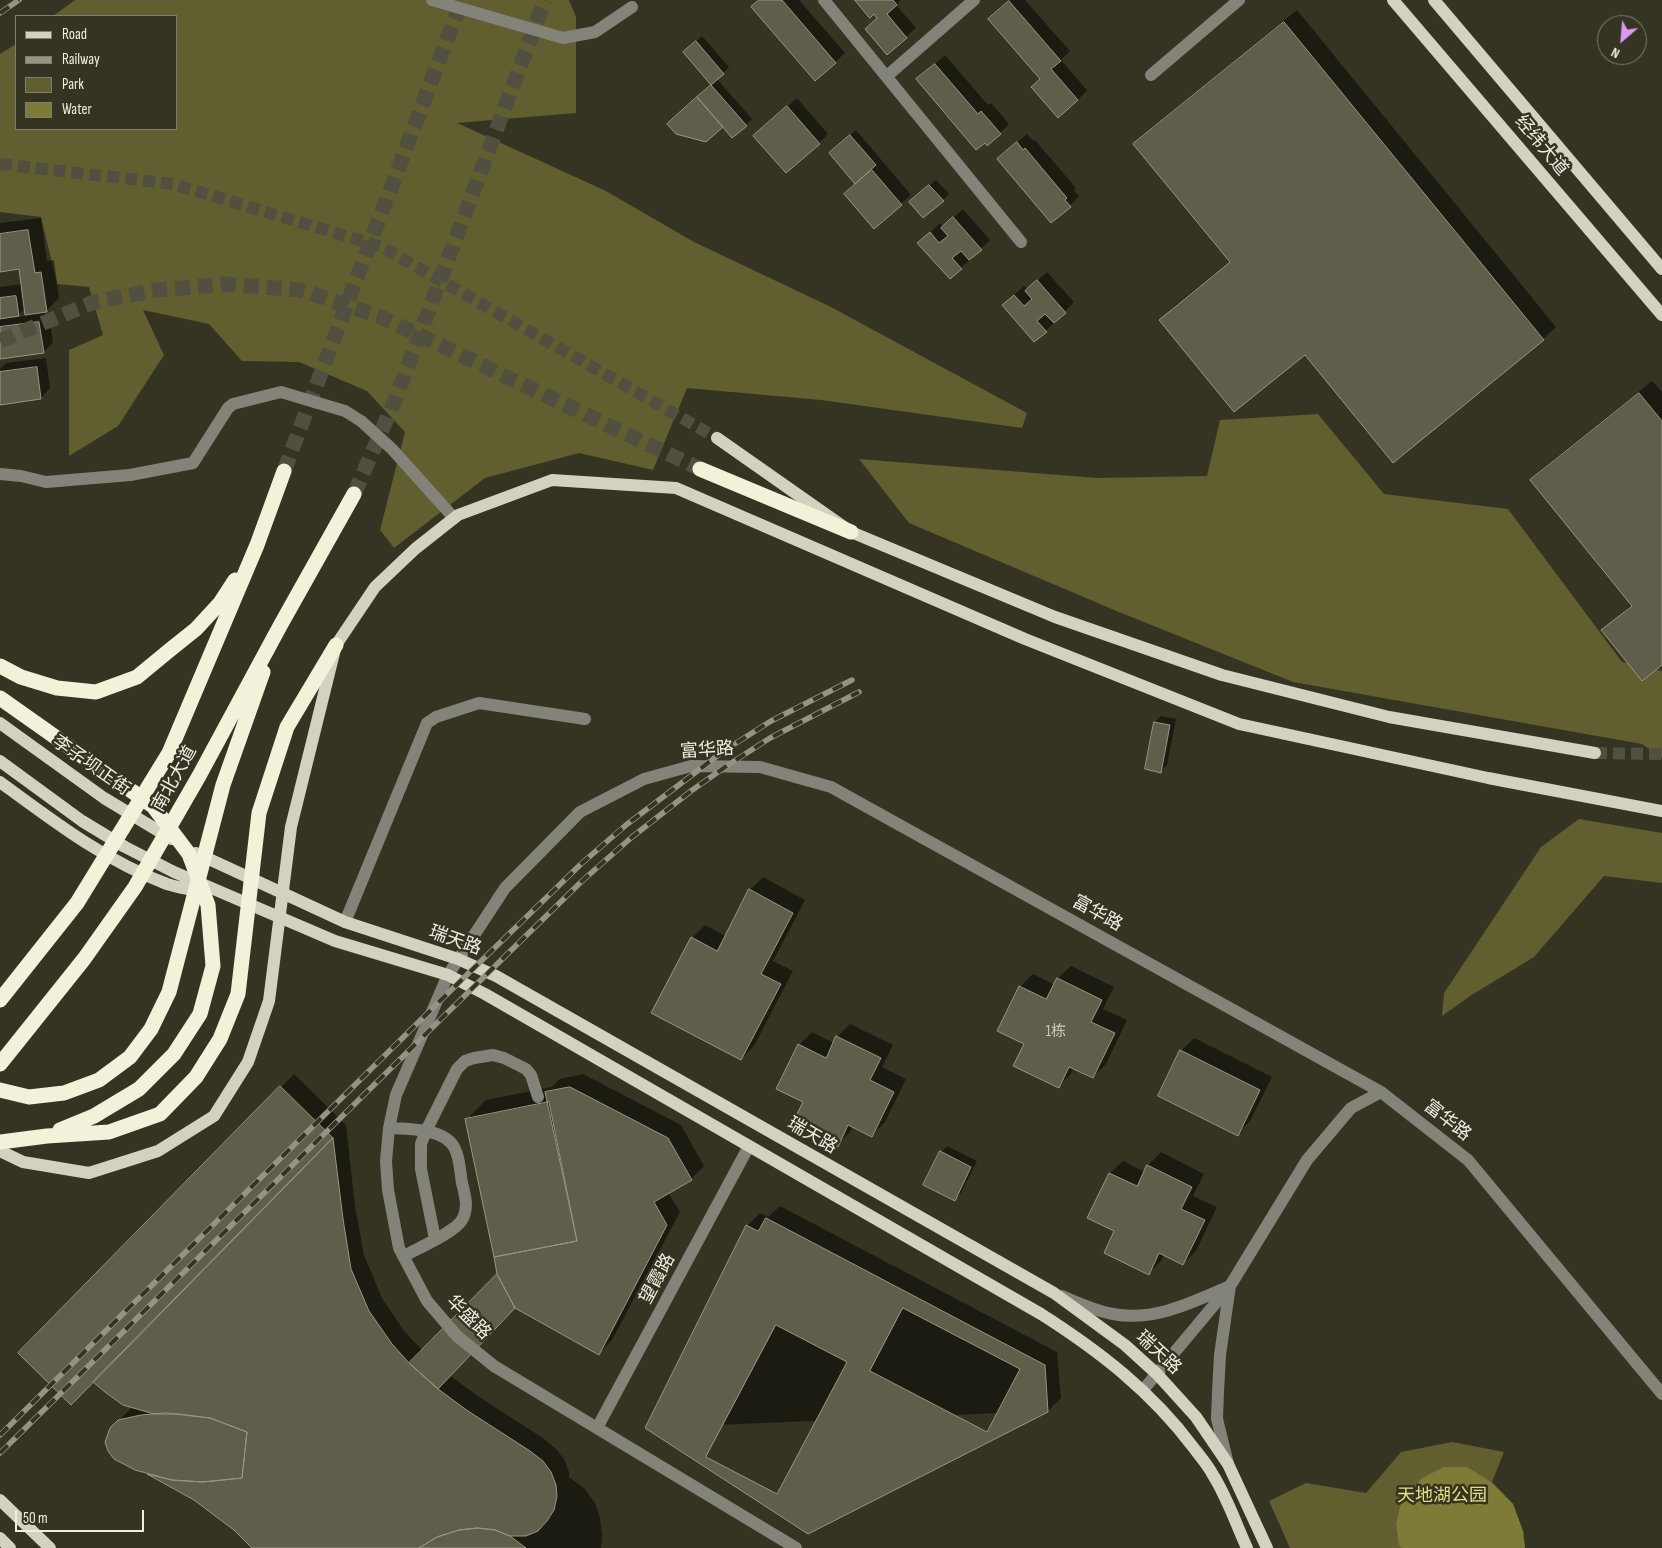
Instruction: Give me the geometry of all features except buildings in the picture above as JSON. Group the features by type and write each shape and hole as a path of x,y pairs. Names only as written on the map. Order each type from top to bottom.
{"highway":[{"path":"700,468 851,532"},
{"name":"南北大道","path":"0,1000 78,903 169,753 257,545 284,471"},
{"name":"南北大道","path":"0,1064 84,959 135,887 199,776 354,494"},
{"path":"0,666 21,677 57,688 96,692 137,677 196,628 220,603 257,545"},
{"path":"0,1090 29,1097 64,1093 99,1080 130,1057 151,1029 169,992 223,785 280,626"},
{"path":"0,1142 46,1136 109,1132 160,1114 196,1077 220,1039 238,994 259,813 286,727 336,646"},
{"path":"0,698 152,806 189,854 208,905 213,966 200,1014 174,1054 139,1089 94,1116 46,1136"}],"main road":[{"name":"经纬大道","path":"1394,0 1662,315"},
{"name":"经纬大道","path":"1434,0 1662,270"},
{"path":"717,438 851,532 1055,617 1222,675 1389,717 1595,753"},
{"path":"0,1151 23,1162 89,1173 158,1151 214,1116 248,1062 269,1001 291,827 336,646 374,588 415,549 454,518 552,480 676,488 1024,639 1239,724 1488,778 1662,811"},
{"name":"李子坝正街","path":"0,723 104,798 190,850 243,875"},
{"path":"0,761 82,821 125,847 174,872 236,899"},
{"path":"0,782 93,848 129,868 169,884 236,899"},
{"name":"瑞天路","path":"243,875 345,922 458,959 496,976 1054,1293 1126,1346 1157,1374 1196,1417 1228,1464 1267,1548"},
{"name":"瑞天路","path":"236,899 336,941 448,975 485,994 1041,1314 1077,1337 1117,1366 1179,1428 1213,1474 1247,1548"},
{"path":"0,1500 50,1548"},
{"path":"0,1538 10,1548"}],"street":[{"path":"432,0 563,38 595,32 632,7"},
{"path":"824,0 1021,242"},
{"path":"887,76 974,0"},
{"path":"1151,75 1239,0"},
{"path":"0,474 21,476 46,482 130,474 193,463 228,408 233,404 282,392 345,411 361,421 392,449 454,518"},
{"path":"345,922 427,723 436,717 479,703 586,719"},
{"name":"富华路","path":"458,959 505,888 580,812 644,779 691,766 760,767 831,786 1381,1092 1468,1160 1662,1394"},
{"name":"华盛路","path":"458,959 448,975 396,1095 389,1128 386,1161 388,1190 399,1248 427,1301 457,1336 494,1366 796,1548"},
{"path":"435,1239 421,1169 421,1144 457,1069 474,1058 494,1055 504,1058 526,1069 532,1075 538,1097"},
{"path":"1143,1390 1230,1286 1306,1160 1351,1108 1381,1092"},
{"path":"389,1128 426,1131 448,1140 455,1149 466,1200 466,1211 462,1220 454,1229 404,1256"},
{"name":"望霞路","path":"597,1428 749,1146"},
{"path":"1054,1293 1105,1312 1135,1316 1177,1309 1230,1286"},
{"path":"1228,1464 1217,1419 1220,1355 1230,1286"}],"green space":[{"path":"75,0 569,0 576,17 576,113 457,123 606,191 694,242 829,306 1027,413 1022,428 821,400 687,388 653,470 579,453 485,478 394,548 380,530 405,432 367,391 299,362 242,361 209,324 143,310 164,355 118,426 69,456 69,350 103,335 89,287 57,284 41,217 0,212 0,54 15,45 15,130 178,130 178,15 54,15"},
{"path":"1318,414 1384,494 1508,509 1622,662 1662,671 1662,758 1642,744 1293,682 1119,612 909,523 859,459 1097,478 1207,476 1220,420"},
{"path":"1579,819 1662,833 1662,883 1604,876 1534,957 1470,996 1442,1016 1444,993 1541,847"},
{"name":"天地湖公园","path":"1452,1442 1504,1452 1492,1482 1513,1504 1523,1531 1525,1548 1290,1548 1269,1501 1306,1483 1366,1493 1401,1452"}],"water":[{"path":"1444,1467 1467,1467 1491,1482 1513,1504 1523,1531 1525,1548 1402,1548 1399,1545 1396,1524 1402,1499 1422,1478"}],"tunnel":[{"path":"284,471 462,0"},
{"path":"354,494 396,398 545,0"},
{"path":"0,164 173,184 382,247 717,438"},
{"path":"0,341 94,302 156,290 228,284 301,290 381,317 700,469"},
{"path":"1595,753 1662,754"}],"railway":[{"path":"0,13 19,0"},
{"path":"0,1435 581,864 626,825 725,750 771,721 852,680"},
{"path":"0,1453 582,881 632,837 728,765 770,738 859,692"}]}
